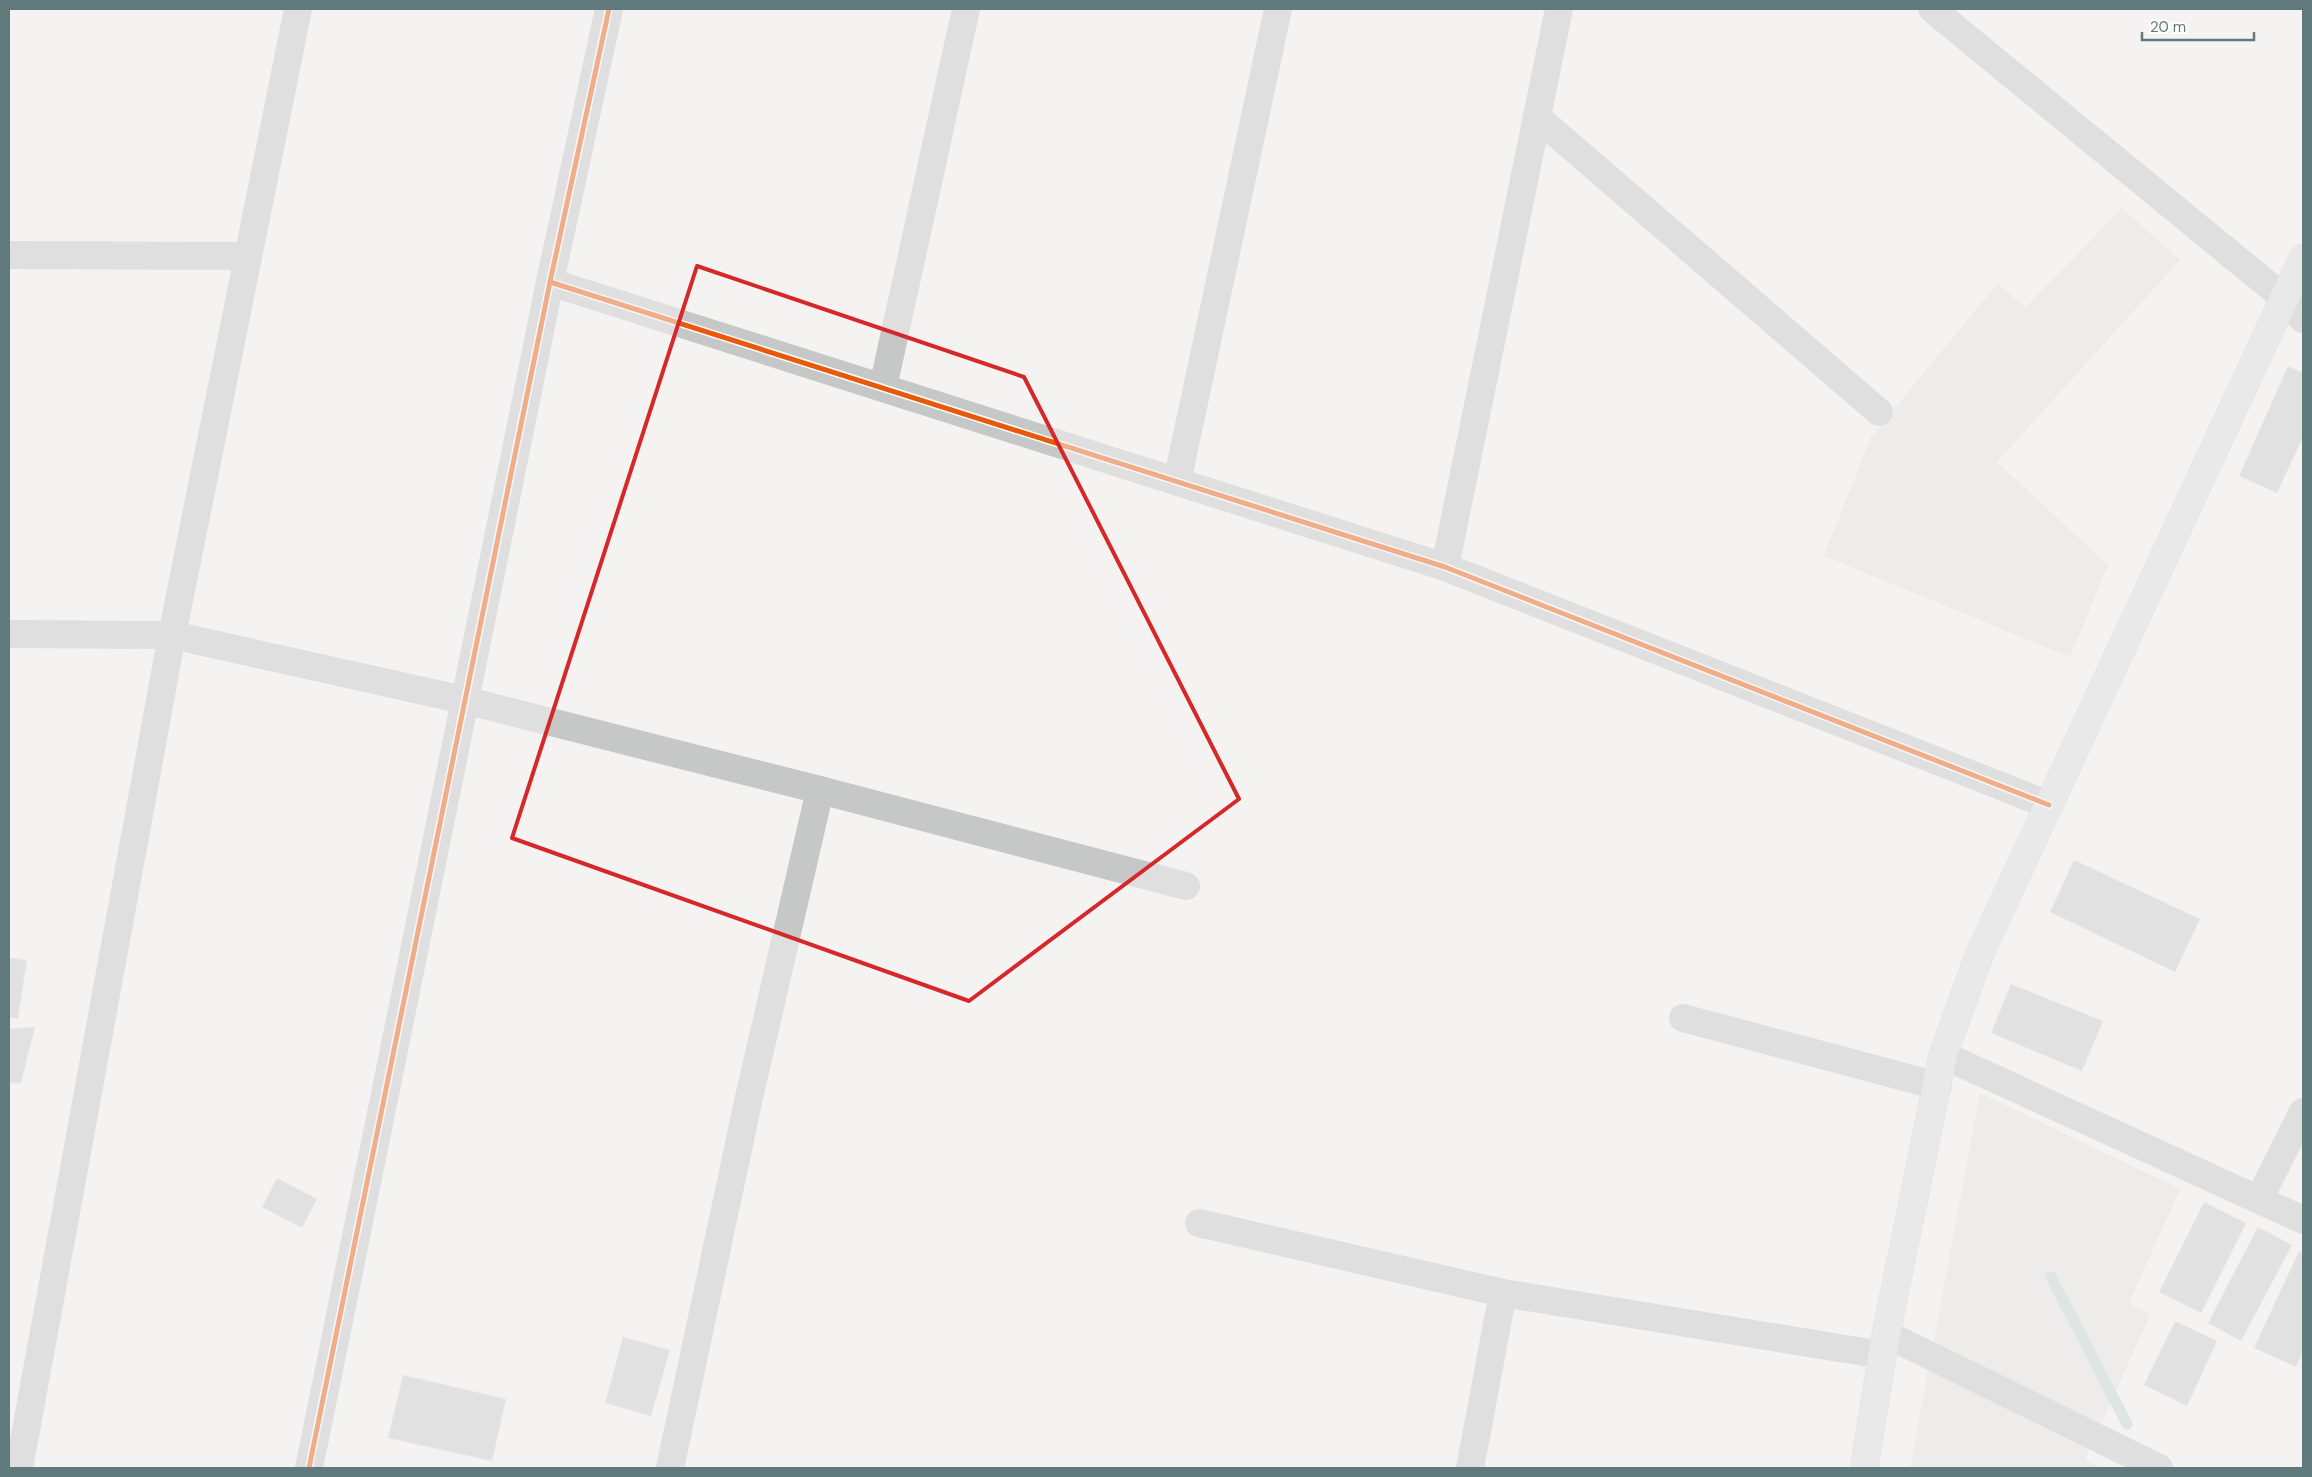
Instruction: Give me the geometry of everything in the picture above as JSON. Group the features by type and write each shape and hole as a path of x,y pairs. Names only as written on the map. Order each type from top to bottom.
{"street":[{"path":"19,1468 172,635 298,9"},
{"path":"309,1468 464,700 550,282 609,9"},
{"path":"883,388 966,9"},
{"path":"1177,482 1278,9"},
{"path":"1445,567 1559,9"},
{"path":"1932,9 2284,298 2303,319"},
{"path":"1537,116 1879,412"},
{"path":"9,255 247,256"},
{"path":"1864,1468 1884,1345 1943,1055 1980,954 2303,258"},
{"path":"550,282 1445,567 2049,804"},
{"path":"9,634 172,635 464,700 820,790 1186,886"},
{"path":"670,1468 748,1102 820,790"},
{"path":"1683,1018 1938,1086"},
{"path":"1943,1055 2303,1220"},
{"path":"2259,1200 2303,1112"},
{"path":"1199,1223 1503,1293 1884,1345 2160,1468"},
{"path":"1470,1468 1503,1293"}],"highlighted area":[{"path":"697,266 1024,377 1239,799 969,1001 512,838"}],"shaded area":[{"path":"2122,208 2180,260 1997,462 2108,565 2070,657 1824,556 1871,437 1997,284 2026,307"},
{"path":"1980,1093 2180,1189 2129,1303 2150,1315 2085,1460 2101,1468 1910,1468"}],"building":[{"path":"2288,366 2303,373 2303,437 2277,493 2239,476"},
{"path":"2074,860 2200,919 2175,972 2050,912"},
{"path":"9,958 27,960 18,1019 9,1017"},
{"path":"2011,984 2103,1021 2082,1071 1991,1033"},
{"path":"35,1027 21,1083 9,1083 9,1029"},
{"path":"277,1178 317,1199 302,1228 262,1207"},
{"path":"2204,1202 2246,1223 2201,1313 2159,1292"},
{"path":"2258,1227 2292,1245 2241,1341 2208,1323"},
{"path":"2299,1251 2303,1253 2303,1351 2296,1367 2254,1348"},
{"path":"2175,1321 2217,1341 2187,1406 2144,1385"},
{"path":"623,1337 670,1350 651,1416 605,1403"},
{"path":"403,1375 506,1399 492,1461 388,1438"}],"waterway":[{"path":"2051,1277 2127,1424"}],"cycle path":[{"path":"309,1468 550,282 609,9"},
{"path":"550,282 1445,567 2049,805"}]}
